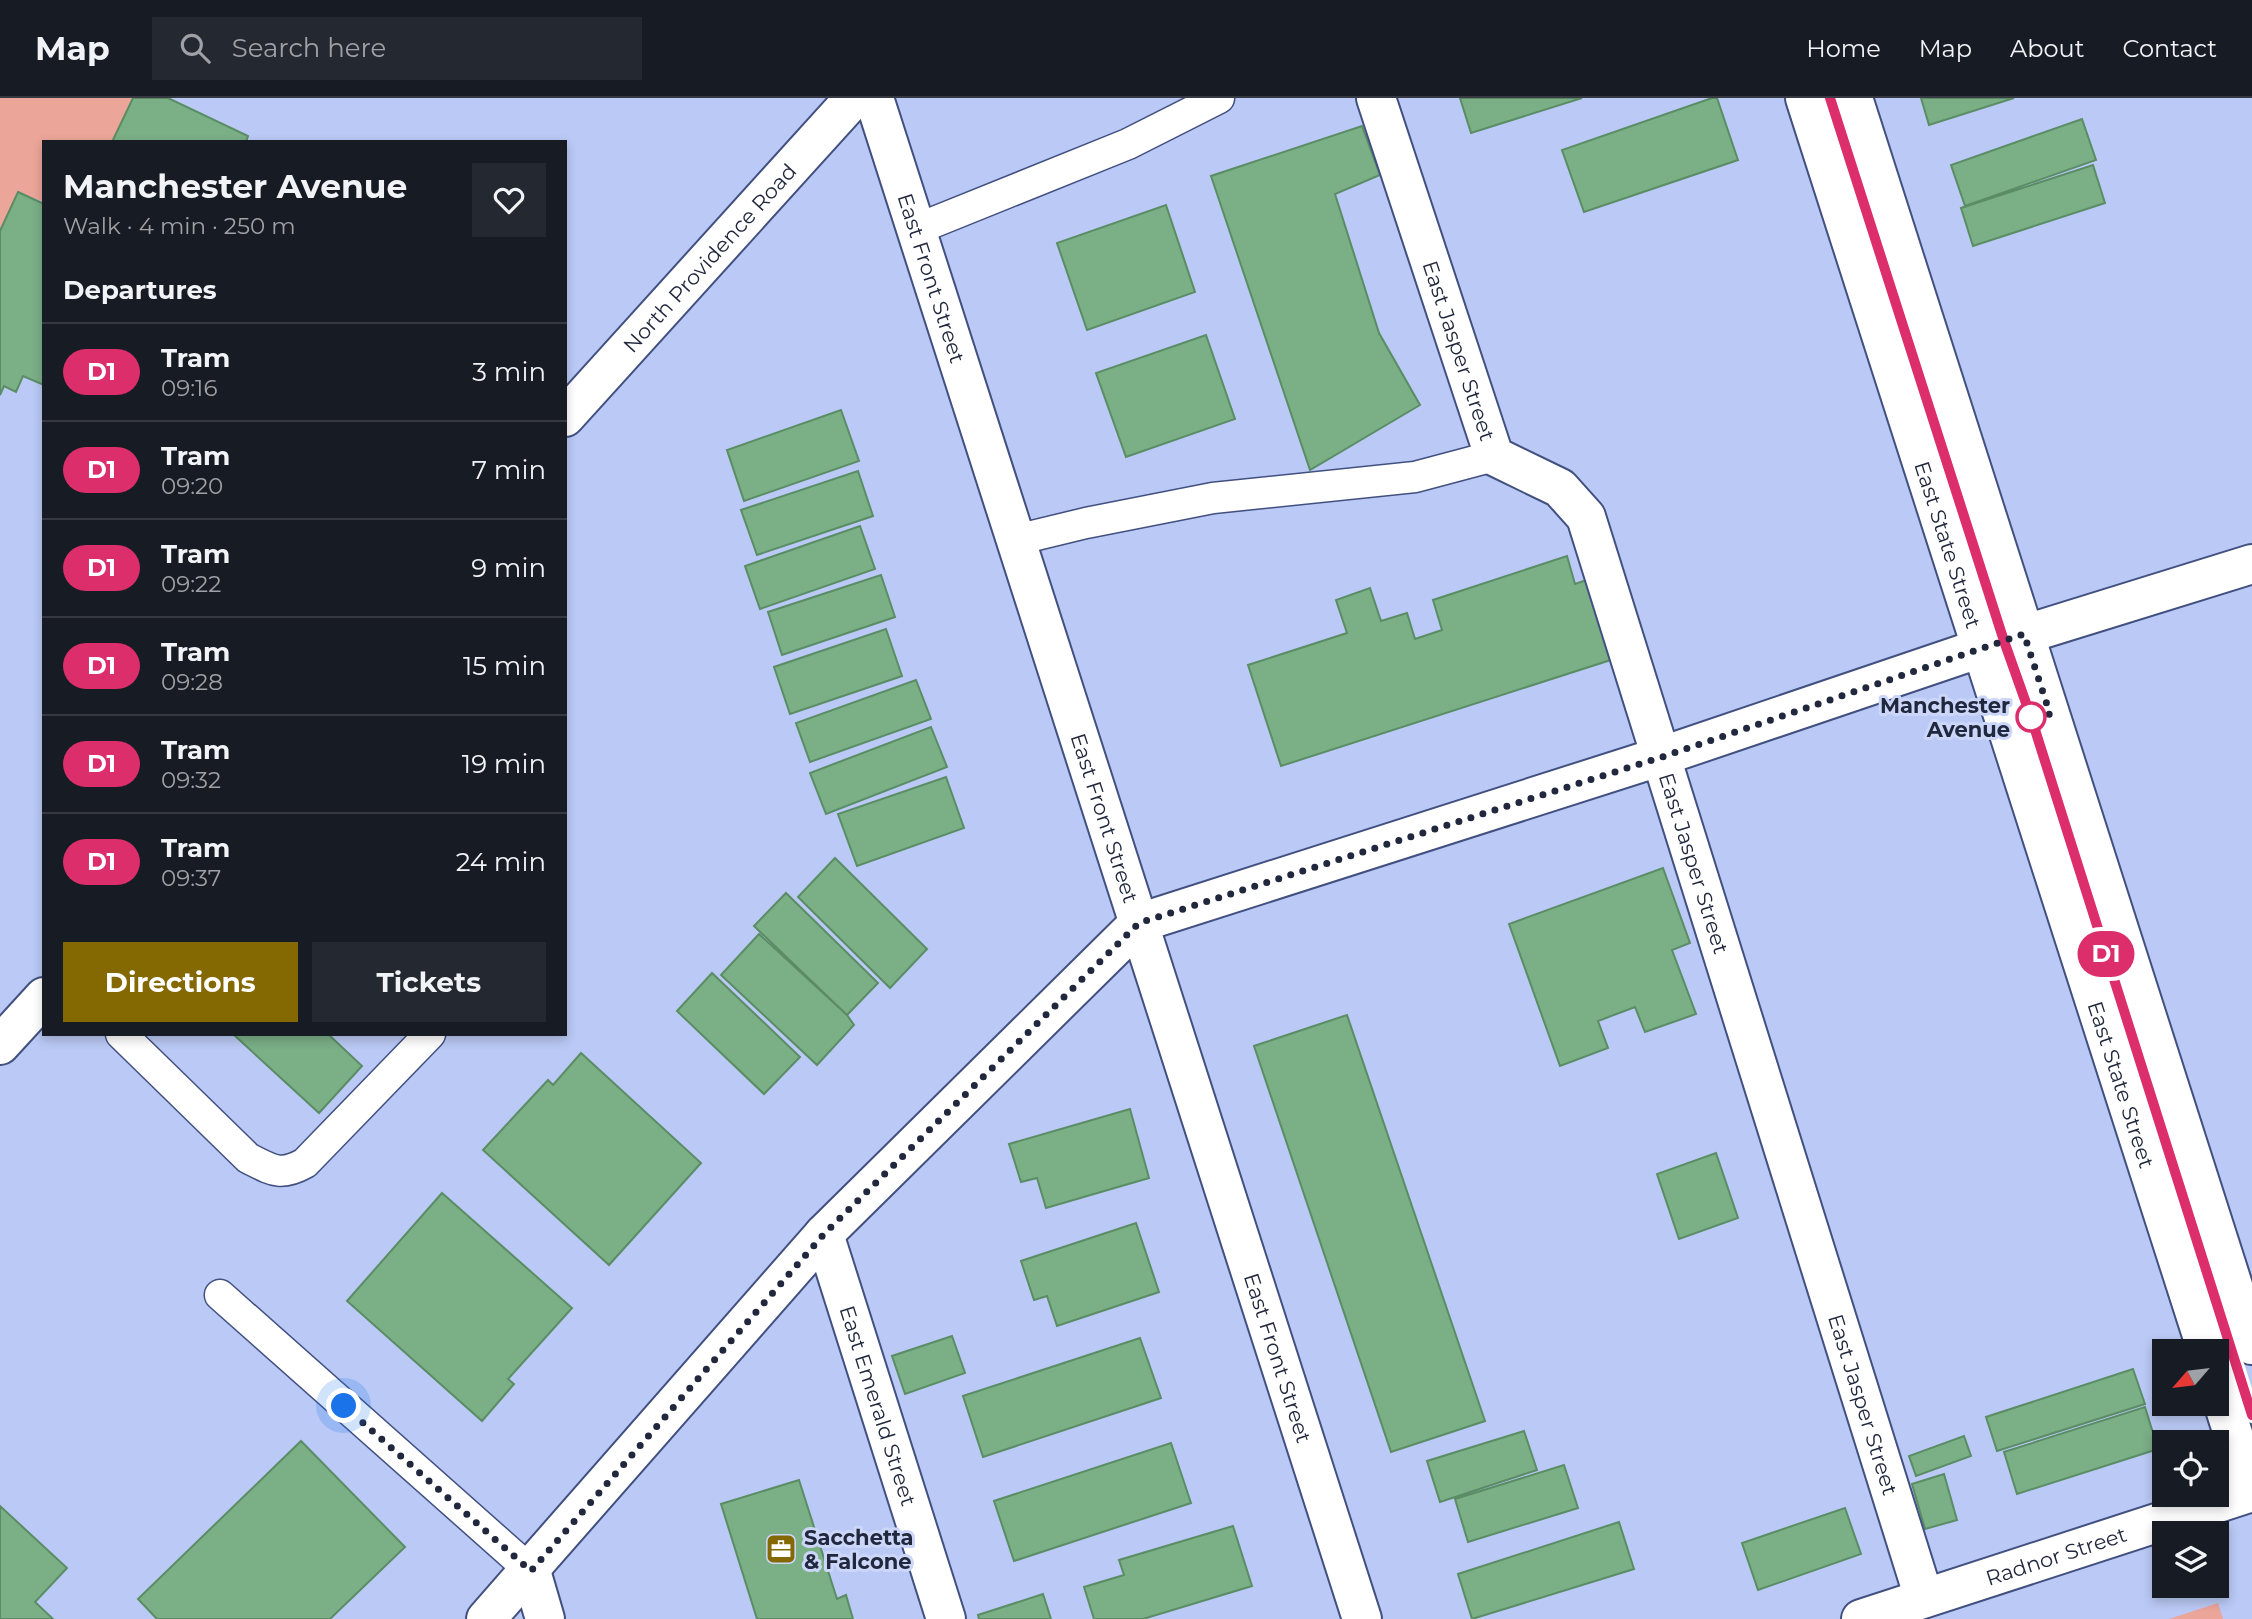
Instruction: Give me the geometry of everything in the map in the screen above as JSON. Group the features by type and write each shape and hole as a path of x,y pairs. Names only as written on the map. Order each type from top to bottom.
{"street":[{"name":"North Providence Road","path":"567,415 854,98"},
{"name":"East Front Street","path":"874,98 1362,1619"},
{"name":"East Jasper Street","path":"1376,98 1494,456 1560,488 1586,517 1924,1598"},
{"name":"East State Street","path":"1805,98 2003,641 2252,1345"},
{"name":"East State Street","path":"1853,98 2003,641 2204,1339"},
{"path":"486,1619 531,1571 824,1234 1139,923 1662,757 2003,641 2252,564"},
{"path":"0,1045 42,999"},
{"name":"East Emerald Street","path":"824,1234 946,1619"},
{"path":"2227,1416 2252,1493"},
{"name":"Radnor Street","path":"1861,1619 2252,1493"},
{"path":"531,1571 545,1619"}],"lane":[{"path":"917,229 1128,144 1219,98"},
{"path":"1016,540 1213,498 1415,477 1494,456"},
{"path":"123,1036 248,1158 274,1171 290,1171 305,1163 428,1036"},
{"path":"220,1295 531,1571"}],"shaded area":[{"path":"0,98 133,98 114,140 42,140 42,201 18,192 0,231"},
{"path":"2218,1603 2223,1619 2169,1619"}],"building":[{"path":"133,98 168,98 248,136 247,140 113,140"},
{"path":"1460,98 1582,98 1471,133"},
{"path":"1717,98 1738,160 1584,212 1562,150"},
{"path":"1921,98 2014,98 1929,125"},
{"path":"2082,119 2096,160 1965,206 1951,165"},
{"path":"1362,126 1380,175 1335,194 1379,333 1420,405 1310,470 1211,176"},
{"path":"2093,165 2105,203 1973,246 1961,208"},
{"path":"18,192 42,203 42,384 23,376 16,392 4,386 0,395 0,231"},
{"path":"1166,205 1195,292 1087,330 1057,243"},
{"path":"1206,335 1235,419 1126,457 1096,373"},
{"path":"841,410 859,461 744,501 727,450"},
{"path":"858,471 873,516 757,555 741,510"},
{"path":"860,526 875,569 760,609 745,566"},
{"path":"1567,556 1575,584 1595,577 1620,657 1281,766 1248,665 1347,633 1336,600 1370,588 1381,621 1407,613 1415,639 1442,630 1433,600"},
{"path":"881,575 895,617 782,655 768,612"},
{"path":"886,629 902,676 790,714 774,667"},
{"path":"916,680 931,719 810,762 796,723"},
{"path":"931,727 947,767 826,814 810,773"},
{"path":"946,777 964,828 857,866 838,814"},
{"path":"835,858 927,949 890,988 798,897"},
{"path":"1663,868 1690,943 1672,950 1696,1014 1645,1032 1635,1007 1598,1021 1608,1048 1560,1066 1509,924"},
{"path":"786,893 878,983 847,1015 754,926"},
{"path":"759,934 847,1015 854,1025 817,1065 721,975"},
{"path":"712,973 800,1057 764,1094 677,1011"},
{"path":"1347,1015 1485,1421 1391,1452 1254,1046"},
{"path":"235,1036 330,1036 362,1066 319,1113"},
{"path":"581,1053 701,1163 609,1265 483,1150 548,1080 553,1085"},
{"path":"1130,1109 1149,1178 1046,1208 1037,1178 1021,1182 1009,1144"},
{"path":"1716,1153 1738,1218 1679,1239 1657,1174"},
{"path":"442,1193 572,1308 508,1379 514,1384 482,1421 347,1301"},
{"path":"1136,1223 1159,1292 1057,1326 1047,1296 1034,1300 1021,1261"},
{"path":"952,1336 965,1373 905,1394 892,1356"},
{"path":"1140,1338 1161,1398 983,1457 963,1396"},
{"path":"2133,1369 2145,1404 1997,1451 1986,1417"},
{"path":"2145,1407 2152,1430 2152,1451 2017,1494 2004,1452"},
{"path":"1524,1431 1537,1470 1440,1502 1427,1461"},
{"path":"1964,1436 1971,1456 1916,1476 1909,1456"},
{"path":"301,1441 405,1547 330,1619 157,1619 138,1599"},
{"path":"1171,1443 1191,1503 1014,1561 994,1501"},
{"path":"1564,1465 1578,1508 1468,1542 1455,1499"},
{"path":"1944,1474 1957,1520 1925,1529 1912,1484"},
{"path":"799,1480 837,1599 846,1595 853,1619 757,1619 721,1504"},
{"path":"0,1506 67,1568 35,1602 53,1619 0,1619"},
{"path":"1845,1508 1861,1554 1758,1590 1742,1543"},
{"path":"1619,1522 1634,1569 1472,1619 1458,1574"},
{"path":"1233,1526 1252,1586 1143,1619 1094,1619 1084,1587 1124,1575 1119,1560"},
{"path":"1043,1594 1051,1619 979,1619 978,1615"}],"tram line":[{"path":"1830,98 2004,641 2031,717 2252,1415"},
{"name":"D1","path":"1830,98 2004,641 2031,717 2252,1415"}],"place":[{"name":"Manchester Avenue","path":"2031,717"},
{"name":"Sacchetta & Falcone","path":"781,1549"}],"route":[{"path":"344,1406 531,1571 824,1234 1139,923 1662,757 2024,634 2050,714 2031,717"}]}
